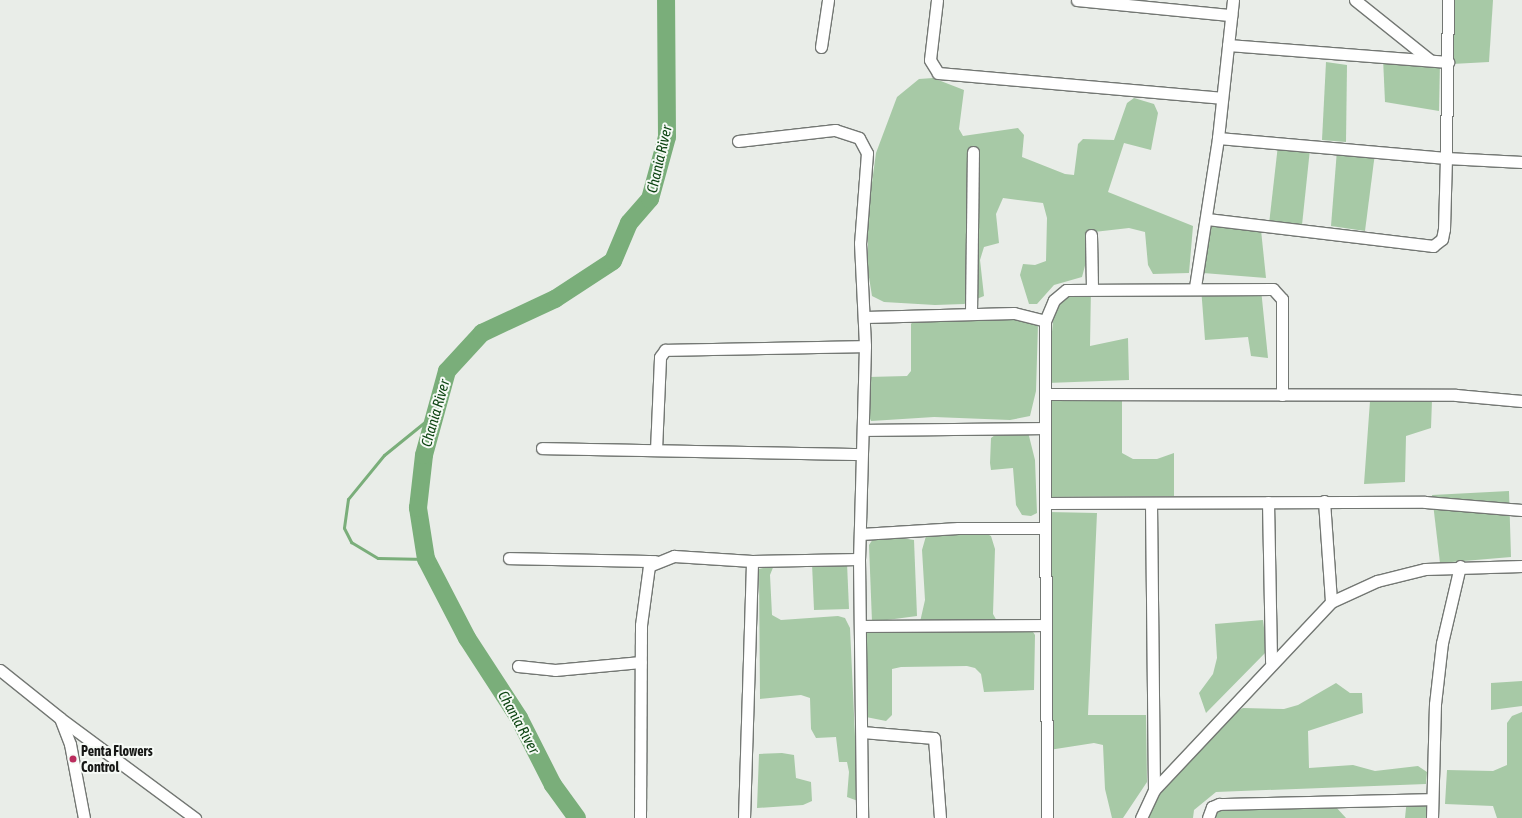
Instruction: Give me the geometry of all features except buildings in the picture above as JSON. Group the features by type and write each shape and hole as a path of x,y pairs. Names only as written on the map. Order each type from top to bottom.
{"street":[{"path":"821,47 828,0"},
{"path":"937,0 930,60 938,73 1222,98"},
{"path":"1077,0 1231,14"},
{"path":"1195,287 1207,219 1218,138 1232,0"},
{"path":"1355,0 1430,60"},
{"path":"1207,219 1433,246 1442,239 1444,229 1446,158 1448,0"},
{"path":"1228,45 1448,62"},
{"path":"738,141 835,130 852,134 864,145 868,163 860,243 865,346 861,454 860,559 862,626 862,818"},
{"path":"1218,138 1446,158 1522,162"},
{"path":"971,313 973,152"},
{"path":"1091,235 1092,288"},
{"path":"1047,818 1044,428 1047,394 1045,321 1059,294 1076,288 1266,287 1278,292 1282,299 1282,395"},
{"path":"864,317 1014,313 1045,321"},
{"path":"656,450 660,358 665,350 865,346"},
{"path":"1047,394 1456,395 1522,400"},
{"path":"863,430 1044,428"},
{"path":"542,448 861,454"},
{"path":"1045,503 1324,501 1425,502 1522,510"},
{"path":"1324,501 1331,602"},
{"path":"1268,502 1272,662"},
{"path":"1151,503 1154,790"},
{"path":"861,534 958,528 1045,528"},
{"path":"509,558 655,561 674,556 752,561 860,559"},
{"path":"640,818 641,662 645,573 655,561"},
{"path":"744,818 752,561"},
{"path":"1432,818 1435,704 1442,643 1460,566"},
{"path":"1141,818 1154,790 1272,662 1331,602 1382,579 1460,566 1522,566"},
{"path":"862,626 1045,625"},
{"path":"518,666 555,670 641,662"},
{"path":"0,670 60,718 195,818"},
{"path":"60,718 70,744 84,818"},
{"path":"862,732 934,738 940,818"},
{"path":"1208,818 1212,807 1219,804 1432,799"}],"green space":[{"path":"1451,0 1493,0 1489,62 1452,64"},
{"path":"1383,58 1440,62 1439,111 1385,102"},
{"path":"1326,62 1347,65 1346,142 1322,140"},
{"path":"933,78 964,90 959,129 963,136 1018,128 1024,135 1022,157 1065,174 1074,175 1078,144 1083,139 1114,140 1127,103 1134,98 1154,104 1158,113 1151,150 1124,143 1108,192 1193,226 1189,273 1153,274 1148,265 1145,232 1129,228 1094,232 1082,277 1054,285 1037,304 1029,304 1020,275 1023,264 1035,265 1046,261 1047,218 1043,203 1003,198 996,214 999,243 984,247 980,260 984,296 964,304 935,305 884,302 872,296 868,271 868,212 876,153 897,97 919,79"},
{"path":"1278,145 1310,149 1302,225 1269,224"},
{"path":"1337,150 1375,153 1365,231 1331,226"},
{"path":"1204,223 1261,230 1266,278 1203,273"},
{"path":"1201,287 1261,289 1268,358 1251,356 1248,337 1205,340"},
{"path":"1091,288 1090,346 1128,338 1129,380 1047,383 1055,301"},
{"path":"995,314 1038,324 1036,391 1030,416 1010,420 934,417 871,421 867,412 868,377 907,376 911,371 911,324 916,317"},
{"path":"1122,397 1122,453 1133,459 1157,459 1174,453 1174,496 1047,497 1048,399"},
{"path":"1432,400 1431,428 1406,436 1405,482 1364,484 1370,401"},
{"path":"1027,428 1035,460 1037,513 1031,516 1022,515 1016,505 1013,468 991,470 990,463 991,438 998,433"},
{"path":"1509,491 1511,557 1440,563 1432,495"},
{"path":"1048,512 1097,513 1088,715 1146,715 1147,782 1123,818 1112,818 1105,789 1103,745 1094,743 1049,750"},
{"path":"981,531 991,536 995,549 993,614 998,623 1026,621 1035,635 1034,690 984,692 981,674 975,668 967,666 901,667 892,669 892,715 886,721 866,717 864,633 873,626 920,622 925,600 922,550 926,536 935,532"},
{"path":"890,536 914,540 917,616 872,622 869,545 873,539"},
{"path":"812,563 847,563 849,609 814,610"},
{"path":"774,565 770,575 772,615 781,620 838,616 845,618 850,628 858,801 847,797 849,772 847,762 839,762 836,737 816,738 811,729 810,698 801,695 760,699 759,569"},
{"path":"1263,620 1267,651 1206,713 1199,693 1213,674 1217,658 1215,624"},
{"path":"1522,681 1522,706 1491,710 1491,683"},
{"path":"1336,683 1350,693 1362,693 1363,713 1308,731 1309,768 1353,765 1375,771 1418,766 1427,772 1426,784 1216,792 1194,810 1193,818 1143,818 1146,807 1225,718 1243,708 1284,709 1298,705"},
{"path":"1522,712 1522,818 1497,818 1493,806 1445,804 1447,770 1493,771 1507,765 1507,723 1512,716"},
{"path":"782,753 794,755 796,778 811,782 812,801 803,805 757,808 759,754"},
{"path":"1407,798 1428,799 1429,818 1405,818"},
{"path":"1237,805 1335,806 1346,818 1210,818 1215,812"}],"waterway":[{"name":"Chania River","path":"577,818 553,785 519,718 467,638 426,559 418,508 424,455 447,371 482,333 555,299 613,261 629,223 650,199 667,137 666,0"},
{"path":"426,421 384,455 348,499 344,528 351,542 378,558 426,559"}],"place":[{"name":"Penta Flowers Control","path":"73,759"}]}
